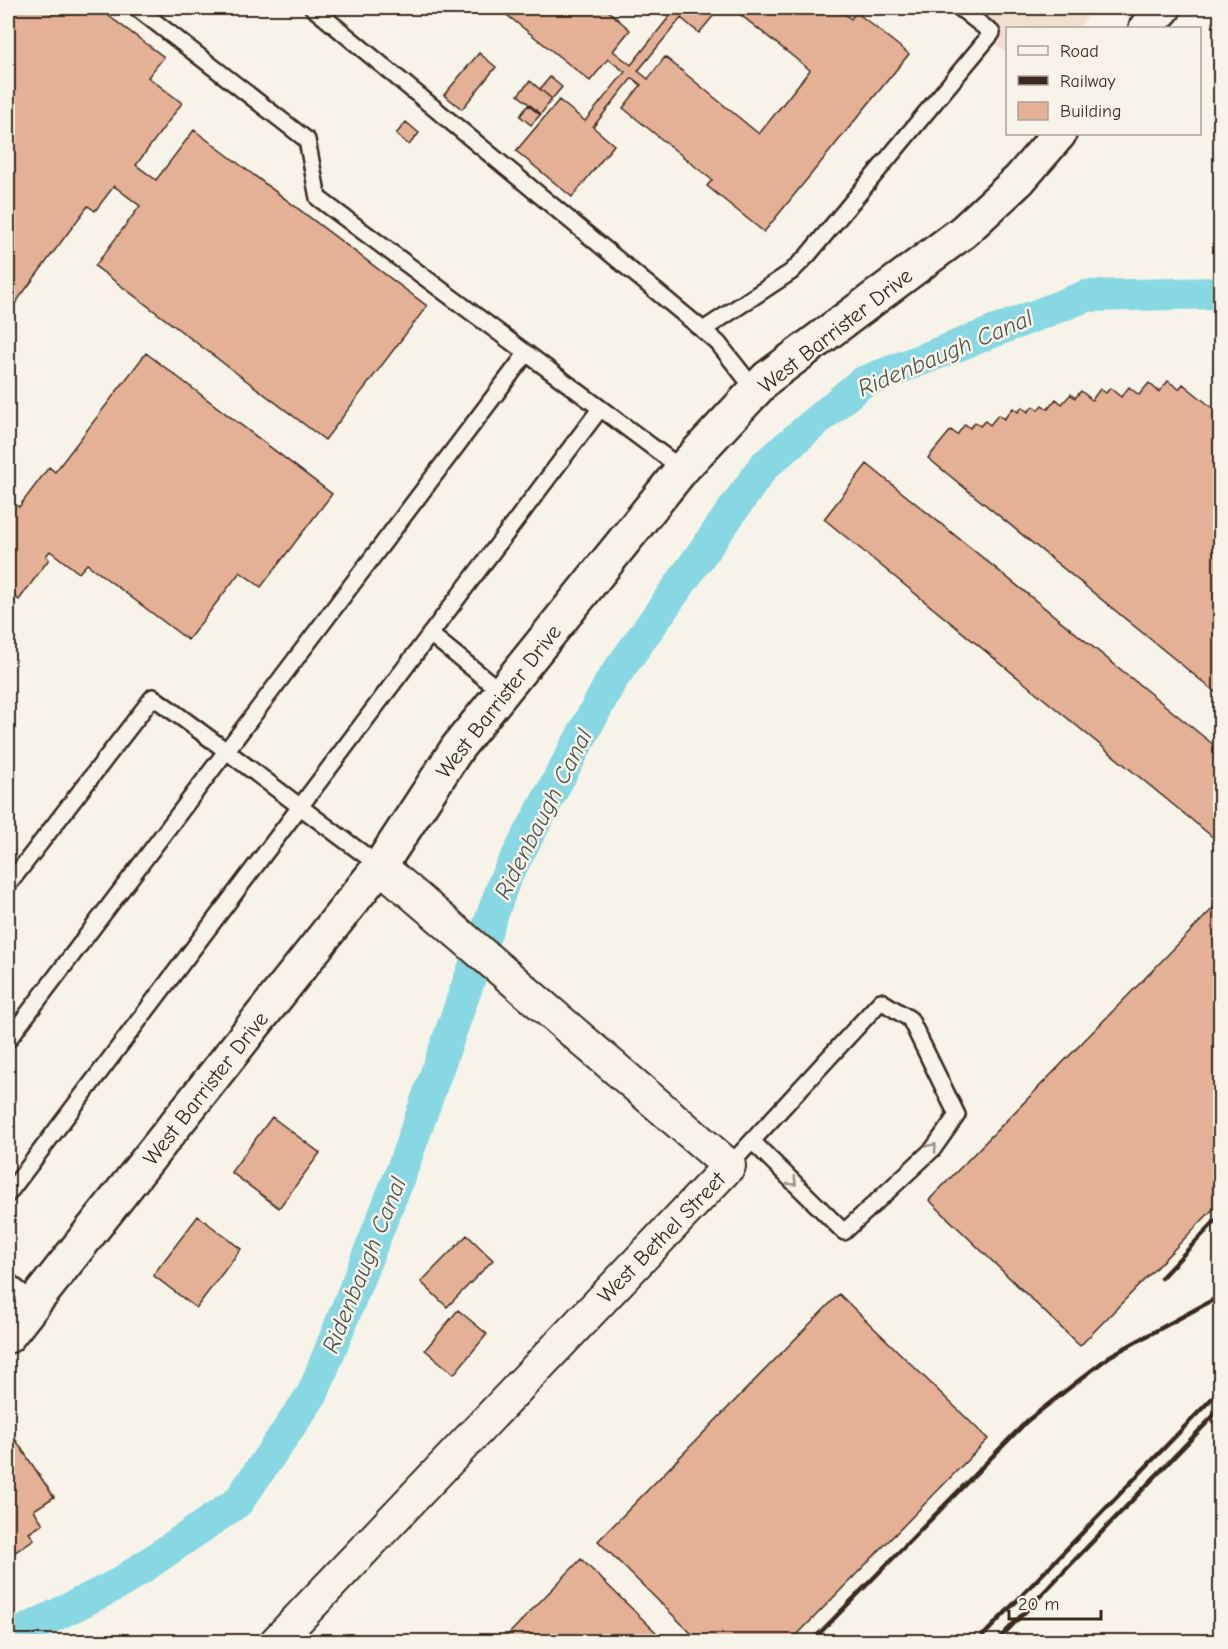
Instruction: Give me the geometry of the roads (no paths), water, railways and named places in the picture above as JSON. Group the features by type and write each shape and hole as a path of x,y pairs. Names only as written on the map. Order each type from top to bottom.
{"street":[{"path":"1147,27 1164,8"},
{"name":"West Barrister Drive","path":"8,1336 380,866 459,747 681,469 767,378 963,232 1019,180 1058,135"},
{"name":"West Bethel Street","path":"276,1641 729,1166 380,866"}],"lane":[{"path":"137,8 307,140 318,198 681,469"},
{"path":"313,8 652,285 718,343 755,390"},
{"path":"703,330 791,272 799,264 992,33 960,8"},
{"path":"8,1040 526,354"},
{"path":"8,1194 600,408"},
{"path":"430,634 503,693"},
{"path":"8,885 153,697 380,866"},
{"path":"729,1166 752,1140 881,1001 910,1019 957,1115 933,1149 844,1232 752,1140"},
{"path":"8,1281 35,1303"}],"waterway":[{"name":"Ridenbaugh Canal","path":"8,1639 120,1583 238,1502 313,1393 400,1175 505,879 611,681 764,466 861,383 1086,296 1220,293"}],"railway":[{"path":"1161,1278 1220,1216"},
{"path":"811,1642 1027,1421 1110,1356 1220,1296"},
{"path":"977,1642 1220,1390"},
{"path":"996,1642 1220,1409"}]}
